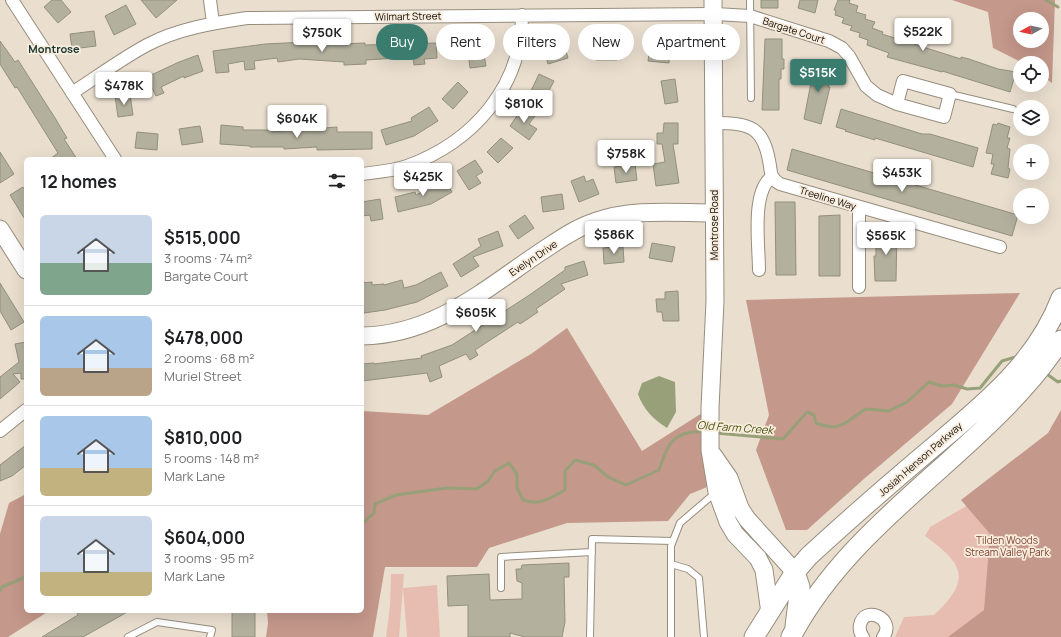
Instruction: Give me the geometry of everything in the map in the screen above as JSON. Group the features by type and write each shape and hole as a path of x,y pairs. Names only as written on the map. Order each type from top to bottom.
{"main road":[{"name":"Josiah Henson Parkway","path":"792,636 832,577 869,534 1009,393 1051,345 1053,317 1061,298"},
{"name":"Josiah Henson Parkway","path":"770,613 795,572 809,556 843,524 1009,393"},
{"path":"792,636 799,599 799,580 795,572"},
{"path":"754,637 770,613"}],"street":[{"path":"12,0 114,157"},
{"path":"210,0 214,23"},
{"name":"Wilmart Street","path":"72,93 148,45 177,33 214,23 247,18 522,15 713,7"},
{"name":"Bargate Court","path":"713,7 750,16 829,41 842,48 849,56 866,86 877,95 897,104 944,117 950,94"},
{"name":"Montrose Road","path":"713,7 715,301 710,408 710,450 717,492 722,508 735,534 758,558 764,570 770,613"},
{"path":"364,174 407,166 442,150 464,134 486,114 501,92 514,66 522,33 522,15"},
{"path":"897,104 903,81 950,94"},
{"path":"714,124 747,125 756,130 765,147 772,177 764,184 759,201 759,270"},
{"name":"Treeline Way","path":"772,177 780,184 1000,248"},
{"path":"859,207 859,287"},
{"name":"Evelyn Drive","path":"364,336 377,336 405,331 435,321 455,311 559,240 594,222 628,214 714,213"},
{"path":"0,229 24,267"},
{"path":"0,431 24,412"},
{"path":"710,450 729,478 740,508 747,519 795,572"},
{"path":"863,637 859,630 861,621 873,614 881,617 884,621 886,630 883,637"}],"lane":[{"path":"750,0 751,98"},
{"path":"950,94 1013,109"},
{"path":"671,637 671,564 673,541 680,523 717,492"},
{"path":"590,637 592,539 673,541"},
{"path":"501,588 502,557 592,552"},
{"path":"671,564 688,569 698,578 704,637"},
{"path":"128,637 157,622 212,630 210,637"}],"green space":[{"path":"952,0 1055,0 1052,83 1049,81 1049,56 1013,56 1013,58 993,48 988,12"},
{"path":"1020,293 952,404 865,478 807,530 786,530 756,450 769,415 746,300"},
{"path":"567,328 642,451 710,408 717,483 690,494 668,521 567,523 489,548 477,567 385,567 373,637 266,637 268,623 267,613 364,613 364,411 428,415 531,354"},
{"name":"Tilden Woods Stream Valley Park","path":"1061,410 1061,637 948,637 984,610 990,534 961,500 1048,433"},
{"name":"Tilden Woods Stream Valley Park","path":"1061,451 1061,637 895,637 904,617 934,615 954,592 958,582 958,573 955,564 948,555 925,536 930,527"},
{"path":"24,495 24,613 46,613 8,637 0,637 0,534 9,503"},
{"path":"391,574 404,574 399,637 386,637 390,606"},
{"path":"437,585 440,637 407,637 403,588"}],"shaded area":[{"path":"659,376 675,382 676,412 667,428 650,414 643,405 638,394 642,383"}],"building":[{"path":"52,0 61,0 71,12 58,23 44,7"},
{"path":"141,0 177,0 156,18"},
{"path":"761,0 778,0 778,8 761,8"},
{"path":"800,0 818,0 815,13 798,8"},
{"path":"838,0 850,0 849,3 858,6 856,12 866,15 865,19 875,22 872,28 883,32 882,34 961,59 961,57 998,69 1013,72 1013,82 1010,92 942,71 887,57 889,53 867,45 868,40 859,37 860,33 850,30 852,26 842,23 844,18 835,15 836,11 834,10"},
{"path":"126,5 136,24 114,35 105,16"},
{"path":"94,31 96,46 72,49 70,34"},
{"path":"765,39 782,39 782,59 784,59 784,69 781,69 781,79 779,79 779,110 762,110"},
{"path":"0,41 15,62 18,60 67,138 64,139 76,157 53,157 58,153 17,87 15,88 0,64"},
{"path":"306,42 339,44 365,43 365,45 376,45 376,59 366,60 366,64 344,65 344,62 299,59 278,62 277,58 254,61 255,69 245,70 244,61 228,64 229,72 216,73 213,51 265,44"},
{"path":"428,43 436,43 436,58 428,59"},
{"path":"198,55 203,71 184,78 184,76 161,87 164,93 156,96 147,77"},
{"path":"413,60 424,60 425,64 414,65"},
{"path":"469,60 485,60 486,66 470,68"},
{"path":"547,60 561,60 548,64"},
{"path":"648,60 669,60 669,63"},
{"path":"813,61 830,65 827,76 831,77 828,87 830,87 821,124 804,119 813,72 810,72"},
{"path":"539,74 554,81 543,102 529,95"},
{"path":"675,79 678,102 665,104 661,81"},
{"path":"458,82 468,92 453,109 442,99"},
{"path":"130,94 133,115 118,117 115,96"},
{"path":"429,107 438,121 414,136 386,145 381,130 412,121 411,118"},
{"path":"523,107 535,116 529,124 537,129 529,140 510,126"},
{"path":"841,109 922,134 930,134 978,148 973,167 875,138 875,140 845,131 846,130 836,127"},
{"path":"664,123 678,123 678,144 673,144 679,183 656,186 653,164 665,162 662,144 657,144 657,133 663,133"},
{"path":"998,123 1010,127 1007,138 1010,138 1007,148 1010,149 1008,168 1010,169 1008,178 991,174 994,164 991,164 993,154 986,153 993,124 997,125"},
{"path":"221,125 243,127 243,130 272,130 272,132 337,127 337,132 372,132 372,149 317,150 317,147 284,149 284,147 250,147 220,144"},
{"path":"200,126 203,142 182,145 179,129"},
{"path":"137,132 158,134 157,150 135,148"},
{"path":"501,138 513,148 498,163 487,152"},
{"path":"792,149 1013,214 1013,224 1015,224 1012,236 787,170"},
{"path":"0,152 14,174 0,183"},
{"path":"475,160 483,172 476,176 481,183 469,190 457,171"},
{"path":"635,164 637,180 616,183 614,167"},
{"path":"584,176 586,182 593,179 599,194 579,202 571,181"},
{"path":"444,179 452,192 431,204 398,212 395,197 415,192 416,195"},
{"path":"23,187 24,218 10,195"},
{"path":"562,194 564,209 543,212 541,197"},
{"path":"380,199 383,219 371,221 370,215 364,216 364,202"},
{"path":"775,202 795,202 796,275 776,275"},
{"path":"525,215 534,228 518,239 509,226"},
{"path":"840,215 840,276 819,276 819,216"},
{"path":"897,230 896,281 875,281 874,256 876,256 876,231"},
{"path":"498,231 503,246 473,257 479,266 461,277 453,264 481,246 478,239"},
{"path":"652,243 675,247 672,262 649,258"},
{"path":"623,246 624,262 604,264 603,248"},
{"path":"584,261 588,275 561,284 565,289 536,309 538,312 520,324 518,322 475,350 478,355 470,360 466,354 439,366 442,377 430,382 427,373 364,381 364,364 422,358 421,356 452,345 528,296 565,270 565,267"},
{"path":"441,272 448,286 417,302 385,310 364,313 364,283 372,282 372,285 384,285 402,280 404,288 416,285"},
{"path":"0,283 24,322 11,330 0,311"},
{"path":"678,291 679,321 663,321 662,312 657,312 656,299 665,299 665,292"},
{"path":"24,342 24,379 21,379 21,373 13,374 20,382 0,399 0,377 19,362 15,344"},
{"path":"24,447 24,467 12,476 0,481 0,465"},
{"path":"569,563 569,577 564,577 565,622 562,637 525,637 510,633 510,637 468,637 468,605 448,606 447,576 489,574 490,600 522,599 522,583 517,581 516,569 521,569 522,565"},
{"path":"77,613 125,613 83,637 42,637 78,615"},
{"path":"232,613 255,613 255,637 232,637"}],"waterway":[{"path":"1046,0 1058,7"},
{"name":"Old Farm Creek","path":"716,433 783,439 807,412 814,415 816,423 832,427 838,426 866,409 889,411 907,402 929,382 942,386 954,385 967,389 980,388 1002,361 1019,356"},
{"name":"Old Farm Creek","path":"1044,372 1058,382 1061,381"},
{"name":"Old Farm Creek","path":"364,522 374,513 375,504 396,495 447,488 477,489 488,481 495,471 509,463 517,474 517,488 523,500 529,502 540,502 565,490 565,471 575,460 594,465 608,477 626,485 659,470 665,453 673,440 685,433 704,432"},
{"name":"Old Farm Creek","path":"0,591 2,587 24,578"}],"district":[{"name":"Montrose","path":"54,48"}]}
